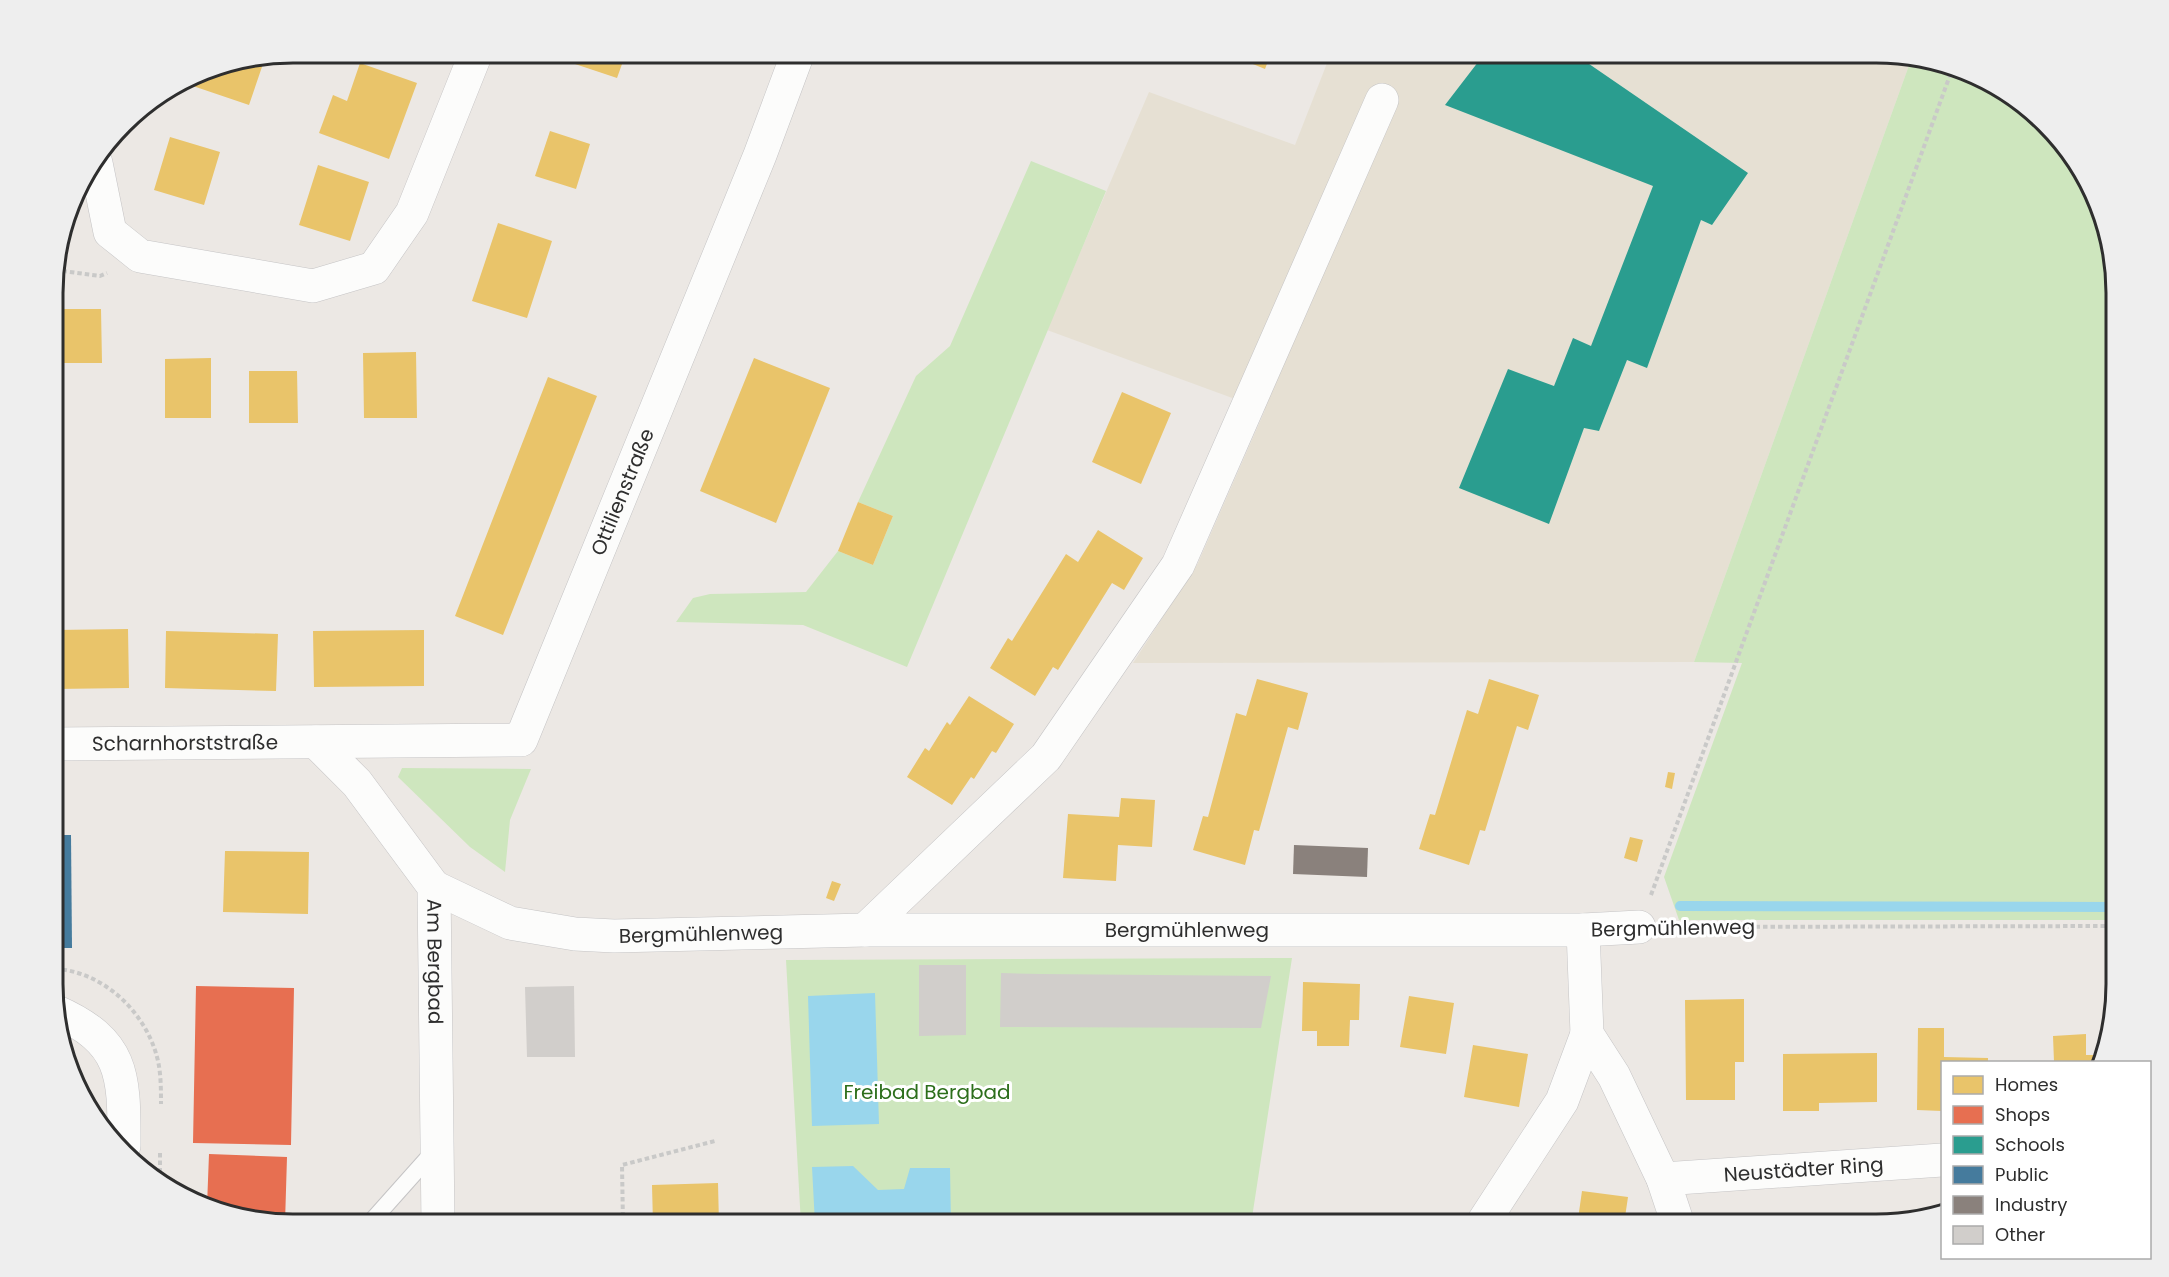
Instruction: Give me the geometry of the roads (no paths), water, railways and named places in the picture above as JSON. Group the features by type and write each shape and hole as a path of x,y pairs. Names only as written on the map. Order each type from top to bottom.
{"street":[{"path":"98,172 110,232 140,256 313,286 374,268 412,213 472,63"},
{"name":"Ottilienstraße","path":"316,742 521,740 760,154 794,63"},
{"path":"865,930 1046,757 1178,565 1382,100"},
{"name":"Scharnhorststraße","path":"63,744 316,742"},
{"name":"Am Bergbad","path":"316,742 357,783 434,886 438,1214"},
{"name":"Bergmühlenweg","path":"434,886 510,923 575,934 614,936 865,930 1583,930 1639,927"},
{"path":"1489,1214 1562,1101 1587,1034 1583,930"},
{"path":"65,1017 97,1035 111,1053 120,1073 124,1096 124,1140"},
{"path":"1587,1034 1614,1076 1664,1179 1675,1214"},
{"name":"Neustädter Ring","path":"1664,1179 1941,1160"}],"lane":[{"path":"378,1214 438,1147"}],"water":[{"path":"875,993 879,1124 812,1126 808,996"},
{"path":"853,1166 878,1190 904,1189 910,1168 950,1168 951,1214 814,1214 812,1167"}],"waterway":[{"path":"1680,906 2106,907"}],"park label":[{"name":"Freibad Bergbad","path":"927,1092"}]}
